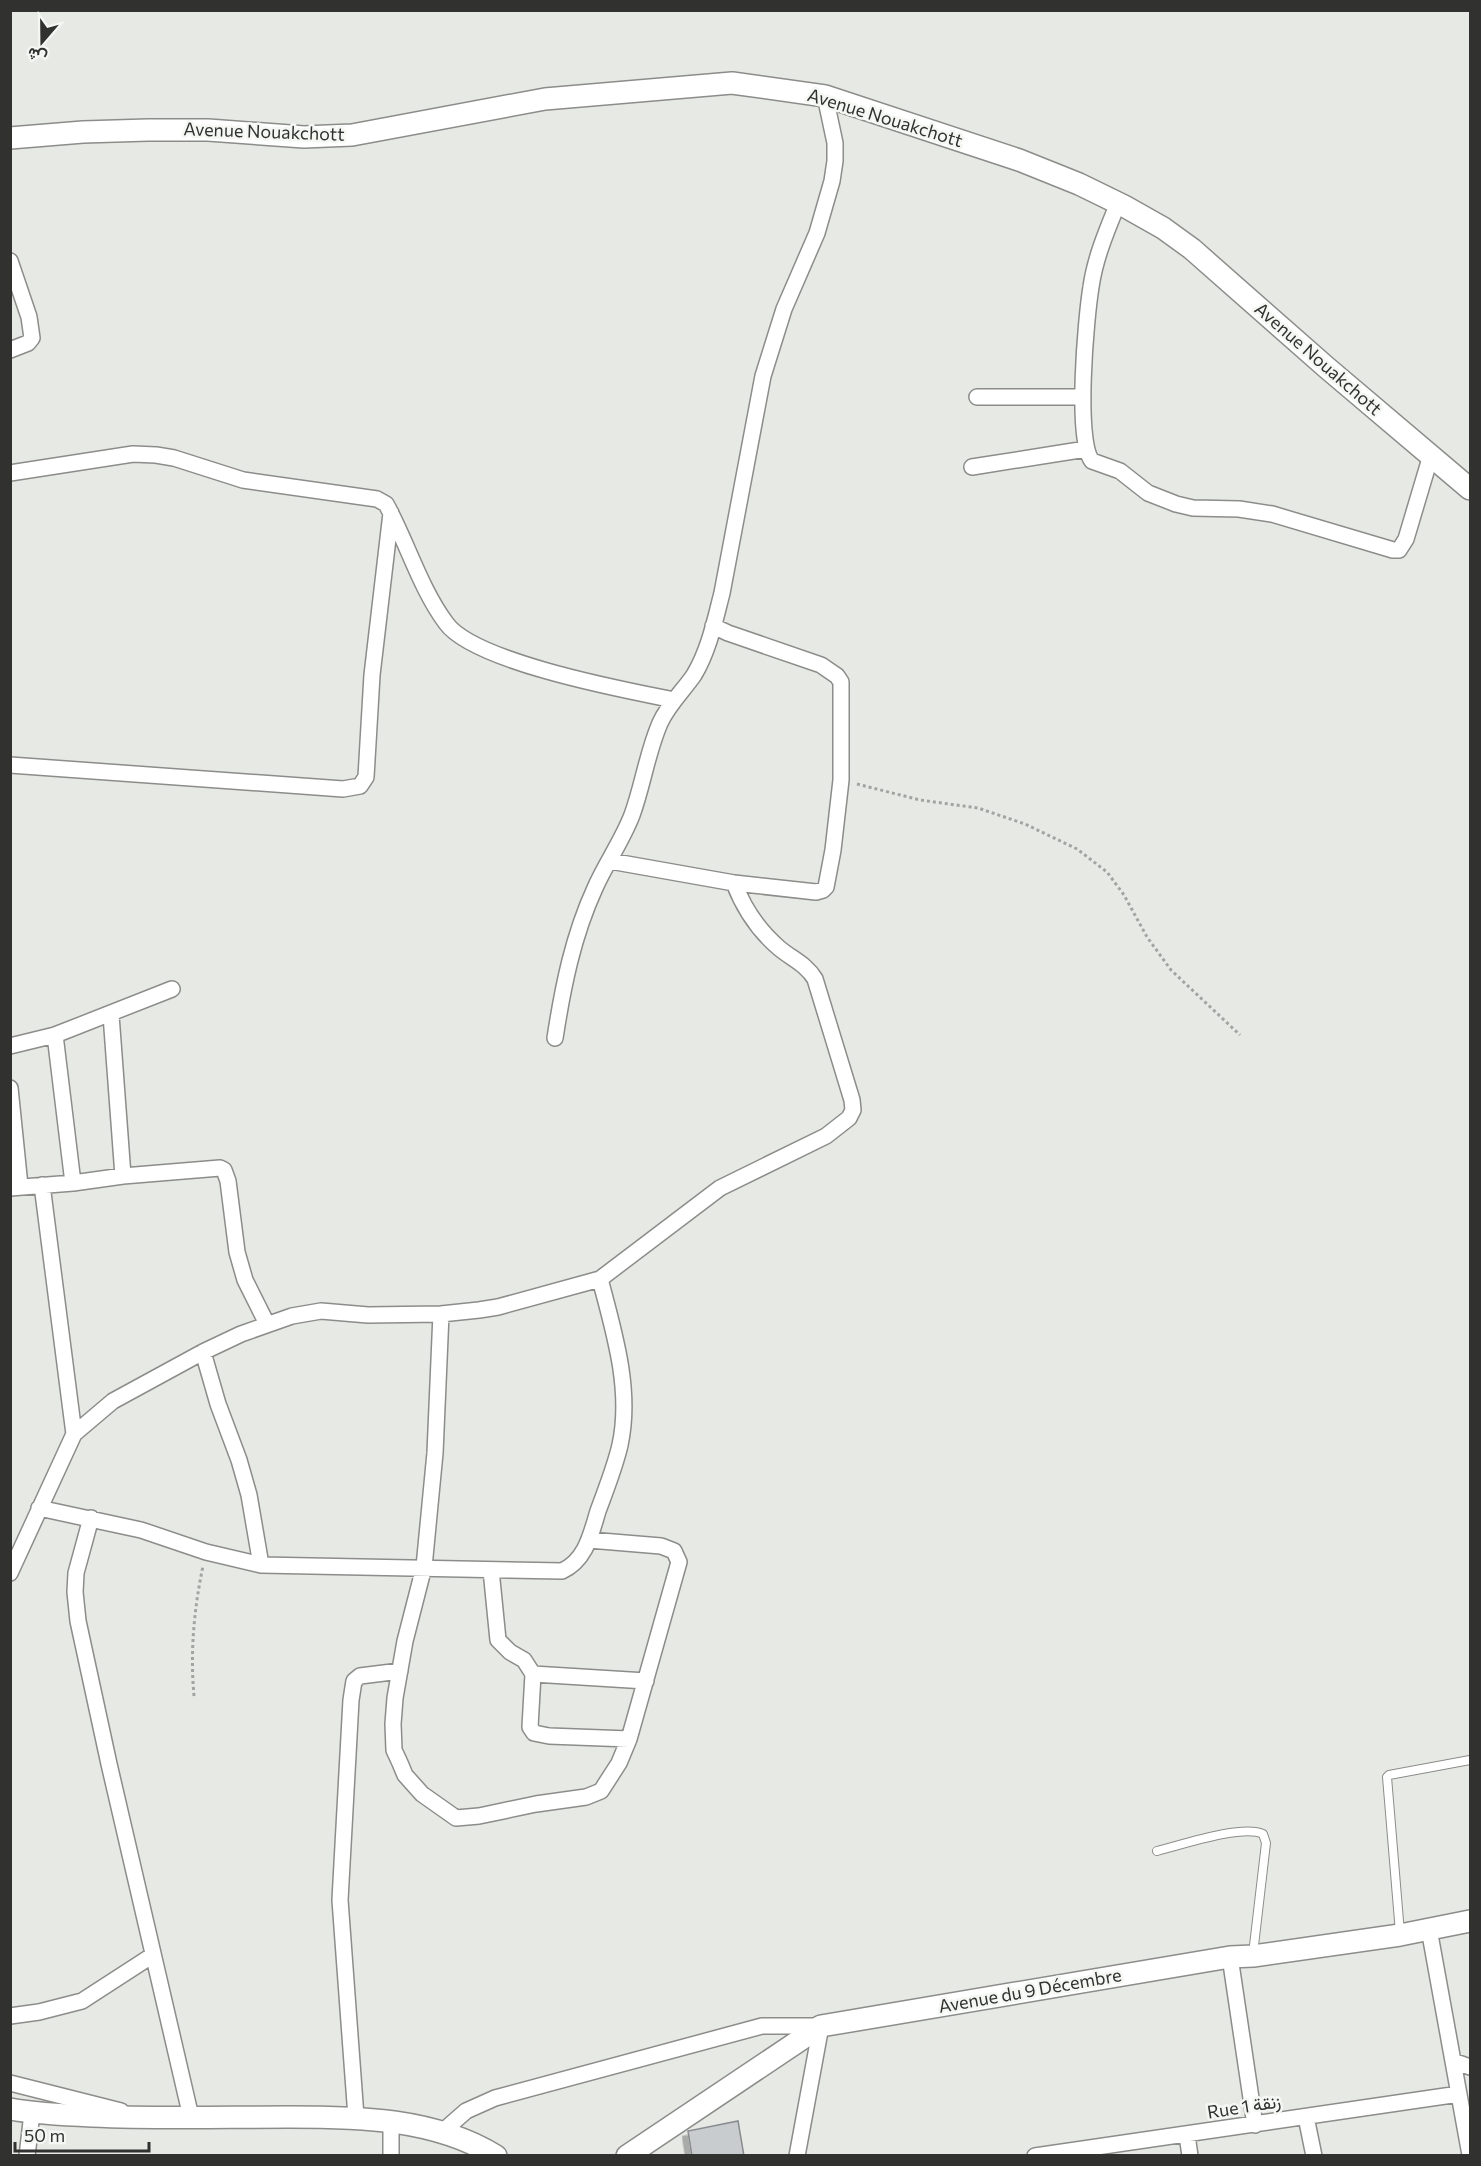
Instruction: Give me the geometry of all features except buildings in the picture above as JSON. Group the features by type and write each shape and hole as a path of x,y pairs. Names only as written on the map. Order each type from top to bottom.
{"street":[{"name":"Avenue Nouakchott","path":"10,138 148,130 208,130 304,137 352,135 545,99 732,83 825,96 1019,160 1118,203 1163,228 1192,249 1326,368 1470,489"},
{"path":"555,1038 564,981 578,931 595,887 623,838 633,813 660,723 674,700 694,675 713,626 722,593 763,376 784,309 817,233 832,181 836,143 825,96"},
{"path":"1118,203 1106,233 1091,285 1083,397 1086,449 1092,461 1120,471 1148,494 1164,500 1193,508 1239,509 1272,514 1399,550 1406,539 1431,455"},
{"path":"10,261 29,317 32,338 28,343 10,350"},
{"path":"977,397 1083,397"},
{"path":"972,466 1086,449"},
{"path":"10,473 133,454 156,455 174,458 243,480 377,499 386,504 411,558 446,623 457,635 472,645 496,655 565,675 674,700"},
{"path":"10,765 343,789 360,786 366,777 372,675 391,513"},
{"path":"610,861 734,883 816,892 823,890 826,886 829,879 841,780 841,682 837,676 821,665 746,640 713,626"},
{"path":"10,1573 74,1434 113,1401 203,1352 267,1324 292,1316 321,1311 368,1315 441,1314 498,1307 600,1279 720,1188 826,1136 849,1118 853,1110 852,1100 815,979 805,966 781,950 757,925 746,910 734,883"},
{"path":"10,1046 55,1035 111,1015 172,989"},
{"path":"111,1015 123,1176"},
{"path":"55,1035 73,1183"},
{"path":"10,1088 15,1187 219,1168 224,1170 228,1180 237,1252 245,1280 267,1324"},
{"path":"42,1185 74,1434"},
{"path":"39,1508 141,1530 206,1552 261,1565 562,1571 572,1566 581,1556 589,1540 620,1446 625,1393 600,1279"},
{"path":"441,1314 435,1453 424,1567 417,1589 395,1698 394,1750 405,1774 422,1794 456,1818 586,1797 601,1791 620,1763 629,1739 679,1562 678,1555 674,1551 661,1546 589,1540"},
{"path":"203,1352 249,1495 261,1565"},
{"path":"91,1518 76,1573 78,1621 191,2117"},
{"path":"491,1570 498,1640 510,1652 524,1660 533,1674 530,1727 534,1733 549,1736 629,1739"},
{"path":"356,2117 340,1900 351,1700 354,1681 360,1676 400,1671"},
{"path":"533,1674 646,1681"},
{"name":"Avenue du 9 Décembre","path":"627,2156 820,2026 1230,1957 1253,1956 1400,1935 1470,1921"},
{"path":"1429,1929 1470,2155"},
{"path":"10,2016 39,2013 82,2001 153,1955"},
{"path":"1230,1957 1255,2125"},
{"path":"441,2133 466,2111 495,2098 762,2026 820,2026 797,2156"},
{"path":"1453,2061 1470,2067"},
{"path":"10,2083 151,2119"},
{"name":"Rue 1 زنقة","path":"1035,2156 1459,2094"},
{"path":"10,2109 32,2113 151,2119 356,2117 391,2121 441,2133 481,2146 496,2156"},
{"path":"27,2156 32,2113"},
{"path":"1306,2117 1314,2156"},
{"path":"391,2121 391,2156"},
{"path":"1187,2135 1190,2156"}],"lane":[{"path":"1400,1935 1387,1777 1470,1760"},
{"path":"1157,1851 1251,1830 1263,1834 1266,1843 1253,1956"}],"path":[{"path":"841,780 920,800 978,808 1025,824 1077,849 1107,872 1124,895 1147,937 1171,970 1240,1035"},
{"path":"194,1696 191,1665 192,1643 206,1552"}]}
